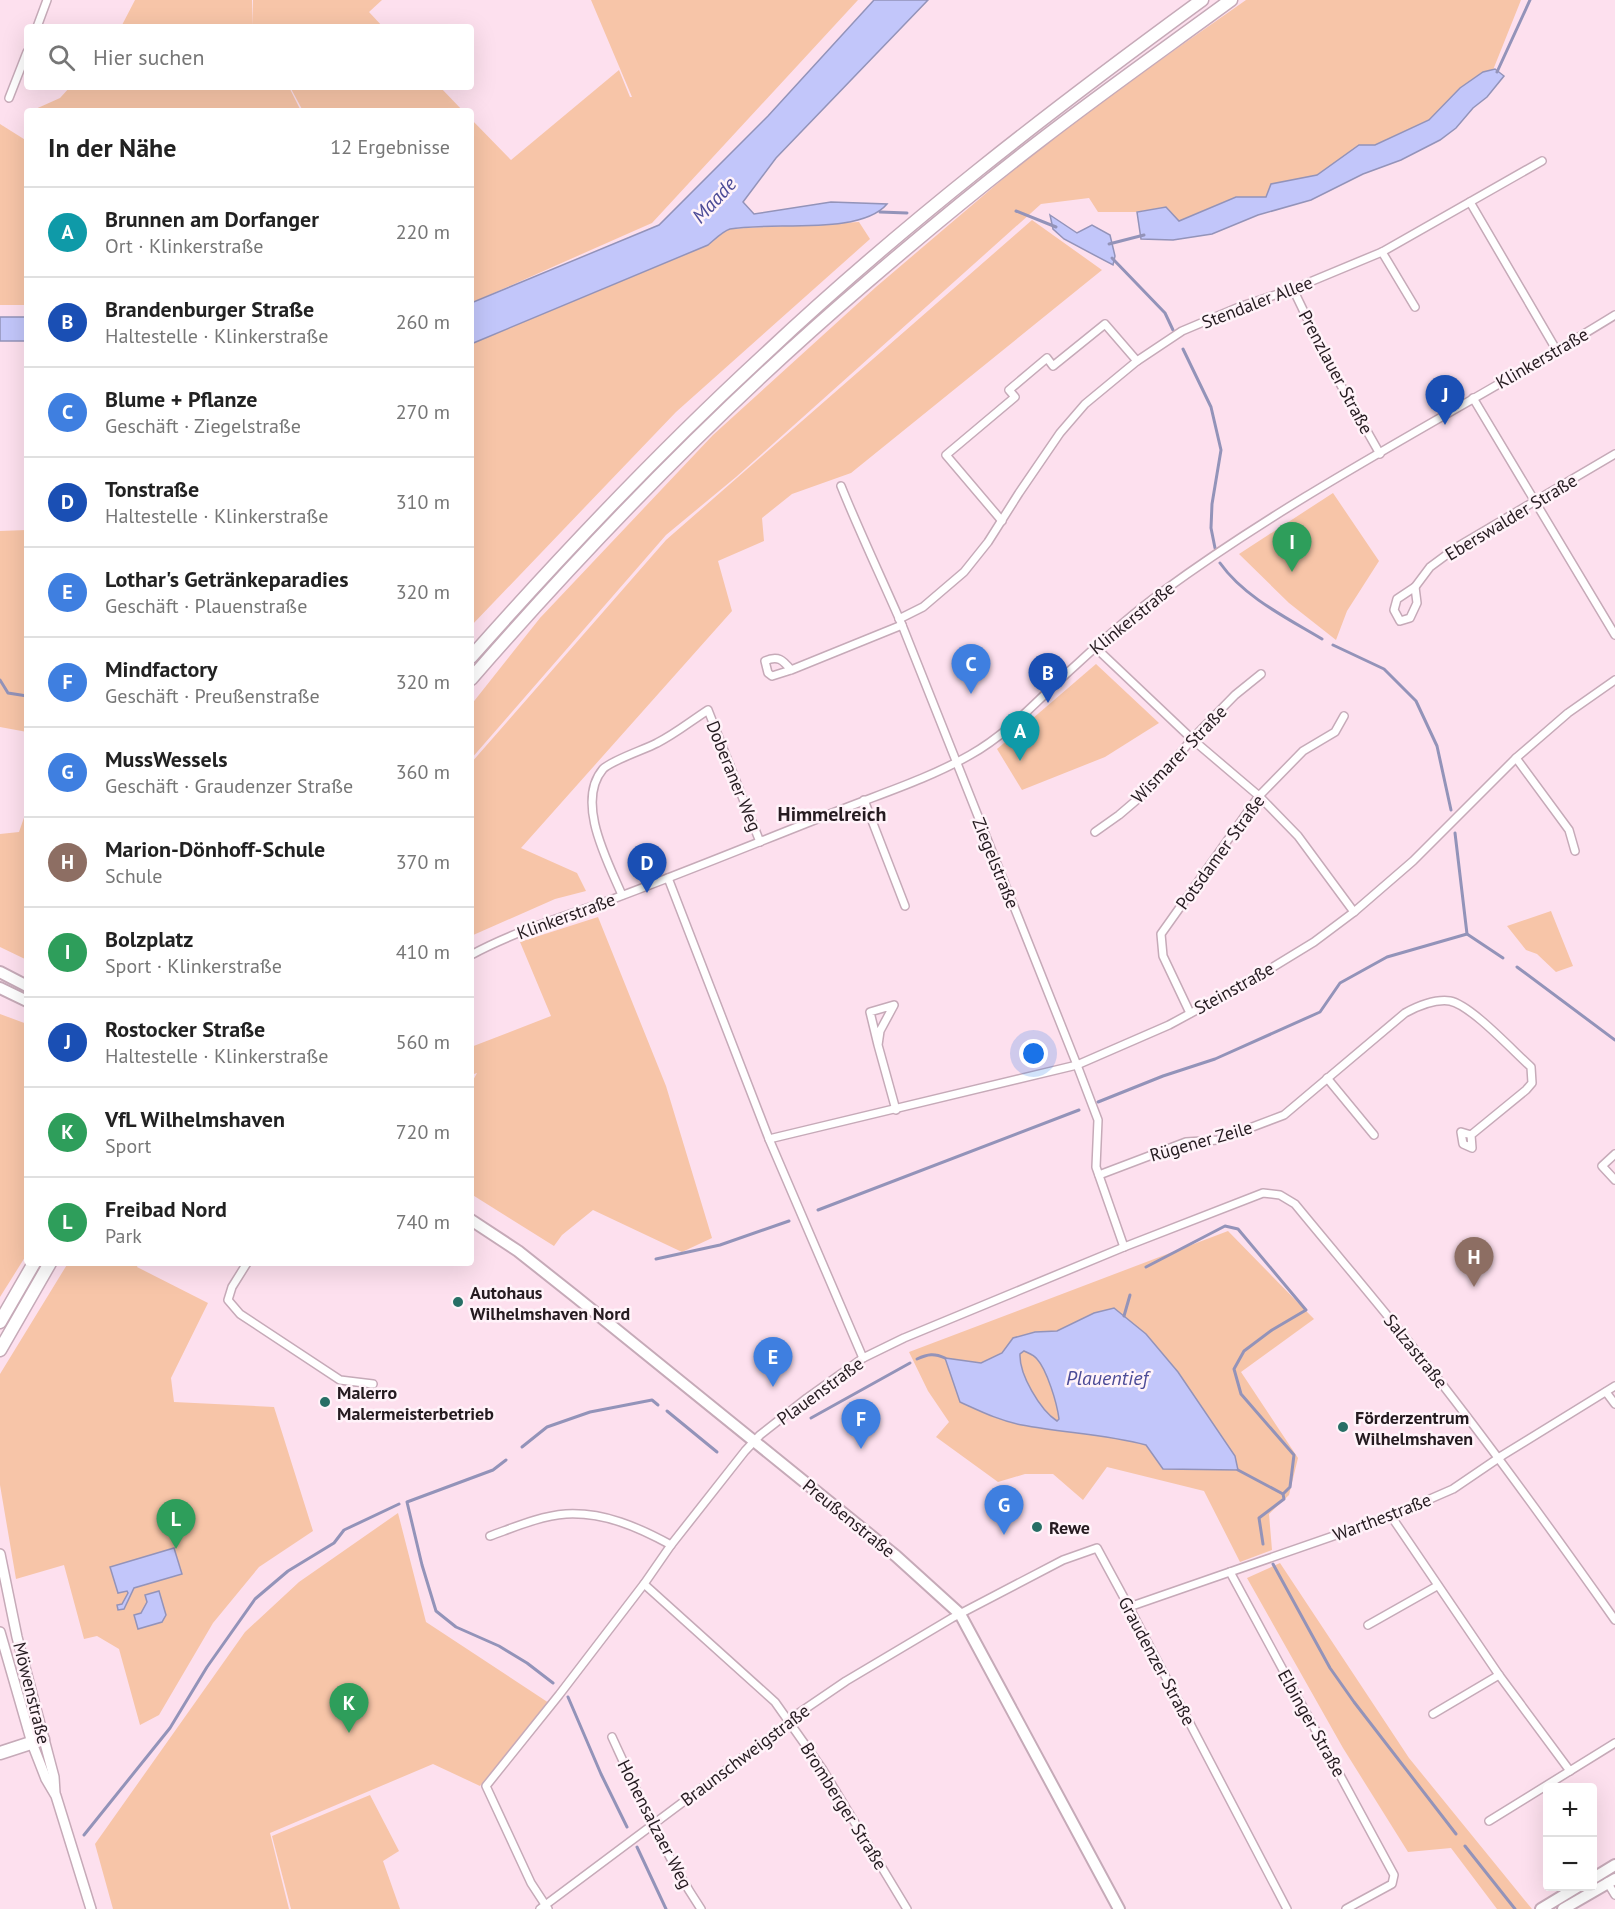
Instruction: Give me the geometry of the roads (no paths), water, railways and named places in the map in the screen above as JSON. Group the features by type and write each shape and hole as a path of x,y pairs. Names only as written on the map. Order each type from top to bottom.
{"highway":[{"path":"474,654 621,494 687,428 854,274 976,172 1202,0"},
{"path":"474,676 640,496 773,366 856,292 1040,141 1231,0"},
{"path":"0,1322 32,1266"},
{"path":"0,1350 48,1266"},
{"path":"0,1753 38,1741"}],"main road":[{"path":"0,972 24,984"},
{"path":"0,988 24,1000"},
{"name":"Preußenstraße","path":"474,1222 518,1251 576,1297 896,1557 960,1614 1119,1909"},
{"path":"1563,1909 1604,1878 1615,1865"},
{"path":"1541,1909 1573,1891"}],"street":[{"path":"38,24 47,0"},
{"path":"9,98 24,60"},
{"name":"Stendaler Allee","path":"792,670 900,622 923,607 964,572 1002,521 1018,493 1060,433 1085,404 1137,361 1182,331 1382,252 1542,161"},
{"path":"1470,202 1557,351"},
{"path":"1382,252 1415,307"},
{"name":"Prenzlauer Straße","path":"1293,289 1330,366 1380,454"},
{"name":"Klinkerstraße","path":"474,954 511,936 668,878 956,762 989,743 1013,725 1096,648 1161,593 1202,564 1272,518 1615,315"},
{"path":"1002,521 946,455 1015,398 1009,390 1047,358 1053,366 1105,324 1137,361"},
{"path":"1473,398 1615,635"},
{"name":"Eberswalder Straße","path":"1414,587 1417,603 1410,618 1400,621 1394,610 1397,599 1414,587 1430,567 1457,547 1615,454 1612,449 1615,447"},
{"name":"Ziegelstraße","path":"841,486 900,622 1098,1120 1096,1167 1124,1247"},
{"path":"1096,648 1192,739 1258,796 1298,836 1354,912"},
{"name":"Wismarer Straße","path":"1095,832 1119,815 1152,786 1192,739 1235,695 1261,674"},
{"name":"Steinstraße","path":"769,1139 1077,1065 1169,1025 1314,942 1354,912 1413,861 1516,758 1568,713 1615,680"},
{"name":"Doberaner Weg","path":"622,895 601,846 592,813 593,791 603,769 660,742 708,710 760,842"},
{"name":"Potsdamer Straße","path":"1190,1013 1163,956 1161,934 1258,796 1303,751 1335,732 1344,716"},
{"path":"1516,758 1569,830 1575,850"},
{"path":"864,800 905,906"},
{"path":"668,878 769,1139 863,1358"},
{"name":"Rügener Zeile","path":"1099,1175 1186,1142 1218,1140 1284,1115 1405,1012 1422,1004 1449,1001 1464,1007 1531,1067 1532,1083 1526,1090 1471,1135"},
{"path":"878,1045 880,1031 894,1005 870,1012 878,1045 896,1110"},
{"path":"1327,1078 1374,1135"},
{"path":"1615,1154 1602,1166 1615,1179"},
{"name":"Plauenstraße","path":"545,1908 486,1786 552,1704 671,1545 753,1442 807,1398 863,1358 904,1338 1124,1247 1263,1193 1281,1195 1295,1204"},
{"name":"Salzastraße","path":"1295,1204 1434,1373 1499,1458 1615,1620"},
{"path":"246,1266 231,1287 228,1300 240,1314 340,1380 373,1384"},
{"name":"Warthestraße","path":"1130,1607 1391,1516 1453,1490 1499,1458 1615,1386"},
{"path":"1606,1392 1615,1404"},
{"path":"490,1536 534,1521 565,1514 600,1516 644,1530 671,1545"},
{"path":"1391,1516 1498,1675 1570,1771"},
{"name":"Graudenzer Straße","path":"960,1614 1063,1560 1097,1548 1287,1909"},
{"name":"Möwenstraße","path":"0,1554 46,1779 56,1796 91,1909"},
{"name":"Elbinger Straße","path":"1230,1572 1394,1875 1392,1884 1346,1909"},
{"name":"Bromberger Straße","path":"644,1584 775,1702 823,1770 907,1909"},
{"path":"1368,1625 1437,1586"},
{"name":"Braunschweigstraße","path":"545,1908 799,1713 960,1614"},
{"name":"Möwenstraße","path":"0,1632 38,1741"},
{"path":"1433,1714 1498,1675"},
{"name":"Hohensalzaer Weg","path":"612,1737 653,1825 701,1909"},
{"path":"1489,1821 1615,1743"},
{"path":"1604,1878 1615,1895"}],"water":[{"name":"Maade","path":"874,0 928,0 776,158 743,202 754,214 831,202 887,204 874,214 836,224 730,229 708,245 474,343 474,302 659,225 768,116"},
{"path":"1495,69 1504,76 1456,128 1440,140 1401,160 1363,174 1311,200 1258,215 1212,234 1173,240 1141,239 1137,212 1166,207 1179,221 1236,197 1266,197 1271,184 1317,175 1359,145 1375,145 1429,120 1460,88 1483,72"},
{"path":"1050,215 1077,233 1092,225 1110,235 1115,256 1113,265 1064,239 1053,229"},
{"path":"0,317 24,317 24,341 0,341"},
{"name":"Plauentief","path":"1114,1308 1146,1334 1178,1372 1235,1456 1238,1470 1163,1469 1146,1445 1115,1438 1014,1423 960,1402 945,1358 981,1363 1002,1353 1013,1338 1035,1332 1057,1331 1094,1313","holes":["1024,1351 1033,1355 1041,1364 1056,1404 1059,1419 1057,1421 1044,1409 1027,1381 1020,1354"]},
{"path":"174,1548 182,1574 134,1588 124,1609 118,1610 117,1605 122,1604 128,1593 127,1591 118,1593 110,1567"},
{"path":"159,1591 166,1615 162,1622 138,1629 134,1615 141,1613 147,1602 145,1595"}],"waterway":[{"path":"1497,72 1530,0"},
{"path":"1016,211 1056,227"},
{"path":"880,212 907,213"},
{"path":"1109,244 1144,235"},
{"path":"1112,258 1165,313 1173,330"},
{"path":"1183,349 1211,407 1221,450 1212,504 1211,528 1215,548"},
{"path":"1220,563 1241,586 1254,596 1322,639"},
{"path":"1333,645 1384,669 1416,701 1437,746 1451,810"},
{"path":"0,680 8,693 24,696"},
{"path":"1455,833 1467,934 1503,958"},
{"path":"1098,1102 1163,1076 1215,1059 1320,1012 1340,983 1387,957 1467,934"},
{"path":"1517,967 1615,1040"},
{"path":"818,1210 1079,1110"},
{"path":"656,1259 720,1245 789,1221"},
{"path":"1146,1267 1225,1226 1238,1229 1306,1310 1272,1330 1244,1351 1234,1369 1241,1394 1294,1455 1290,1487 1283,1494 1238,1470"},
{"path":"1124,1316 1130,1295"},
{"path":"917,1359 931,1355 945,1358"},
{"path":"811,1418 910,1363"},
{"path":"522,1447 547,1427 590,1412 652,1400 658,1405"},
{"path":"667,1411 717,1452"},
{"path":"506,1460 493,1470 407,1502 436,1611 456,1627 499,1646 527,1663 553,1683"},
{"path":"1263,1544 1259,1518 1284,1499 1283,1494"},
{"path":"84,1835 170,1728 207,1667 255,1599 288,1571 334,1543 344,1530 399,1504"},
{"path":"1273,1564 1330,1668 1456,1834"},
{"path":"568,1697 627,1827"},
{"path":"1465,1846 1515,1909"},
{"path":"637,1847 666,1909"}],"place":[{"name":"Rostocker Straße","path":"1445,425"},
{"name":"Bolzplatz","path":"1292,572"},
{"name":"Blume + Pflanze","path":"971,694"},
{"name":"Brandenburger Straße","path":"1048,703"},
{"name":"Brunnen am Dorfanger","path":"1020,761"},
{"name":"Tonstraße","path":"647,893"},
{"name":"Marion-Dönhoff-Schule","path":"1474,1287"},
{"name":"Autohaus Wilhelmshaven Nord","path":"458,1302"},
{"name":"Lothar's Getränkeparadies","path":"773,1387"},
{"name":"Malerro Malermeisterbetrieb","path":"325,1402"},
{"name":"Förderzentrum Wilhelmshaven","path":"1343,1427"},
{"name":"Mindfactory","path":"861,1449"},
{"name":"Rewe","path":"1037,1527"},
{"name":"MussWessels","path":"1004,1535"},
{"name":"Freibad Nord","path":"176,1549"},
{"name":"VfL Wilhelmshaven","path":"349,1733"}],"district":[{"name":"Himmelreich","path":"832,814"}]}
